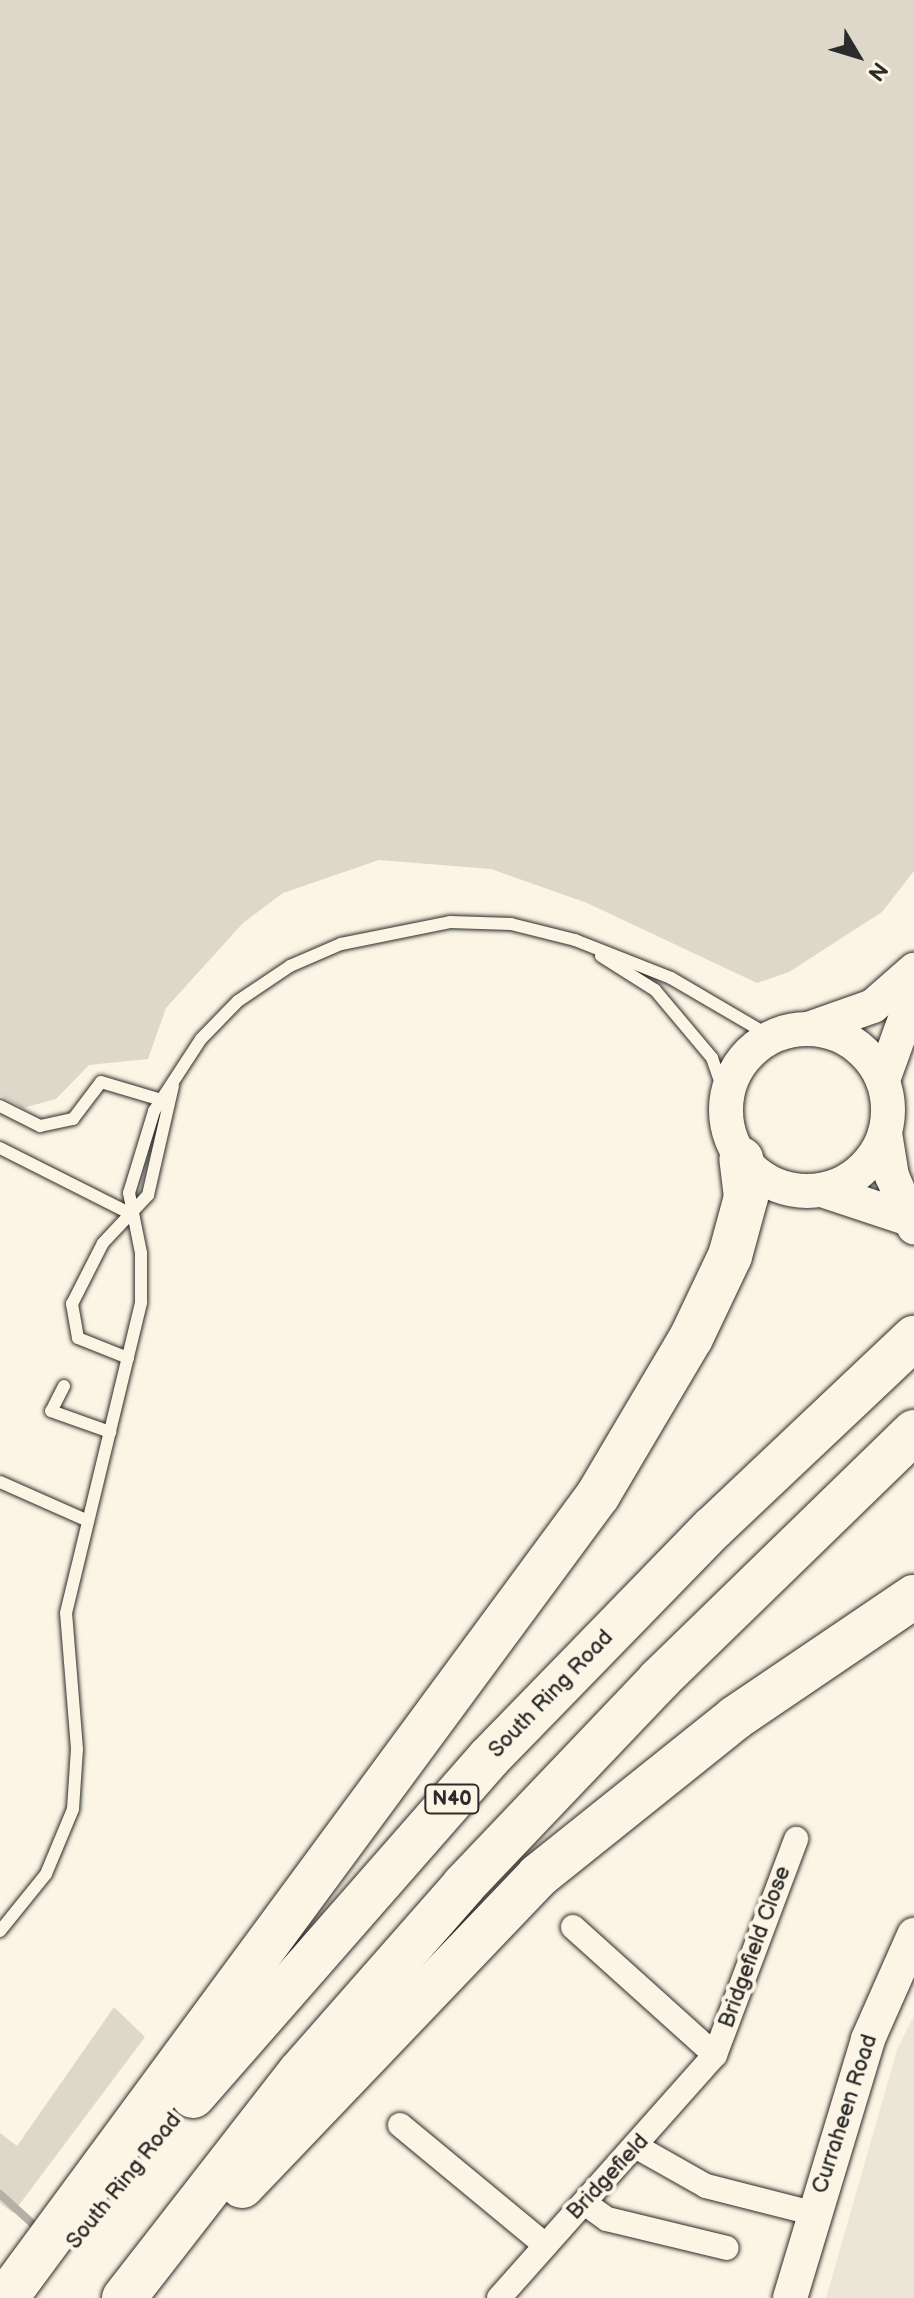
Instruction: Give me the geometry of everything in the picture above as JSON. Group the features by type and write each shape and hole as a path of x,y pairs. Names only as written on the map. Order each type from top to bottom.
{"highway":[{"path":"6,2298 414,1754 598,1495 691,1338 730,1256 746,1197 741,1159"},
{"name":"South Ring Road","path":"31,2298 253,2024 489,1758 713,1528 914,1338"},
{"path":"124,2298 300,2072 464,1885 659,1680 914,1432"},
{"path":"142,2298 538,1876 735,1718 914,1597"}],"street":[{"path":"910,1222 822,1190 777,1186 741,1159 726,1098 733,1073 770,1036 810,1028 873,1006 914,970"},
{"path":"910,1222 885,1133 883,1080 914,994"},
{"path":"810,1028 855,1043 883,1080"},
{"path":"822,1190 861,1170 885,1133"},
{"name":"Bridgefield Close","path":"715,2055 796,1839"},
{"path":"573,1927 715,2055"},
{"name":"Curraheen Road","path":"790,2298 812,2213 868,2039 914,1935"},
{"name":"Bridgefield","path":"499,2298 544,2244 586,2204 637,2147 715,2055"},
{"path":"400,2125 544,2244"},
{"path":"637,2147 706,2186 812,2213"},
{"path":"586,2204 607,2219 727,2248"}],"lane":[{"path":"0,1931 46,1874 73,1809 77,1749 66,1613 128,1358 142,1283 129,1193 161,1100 176,1076 238,1001 341,944 450,922 511,924 575,940 671,978 770,1036"},
{"path":"575,940 655,990 712,1058 726,1098"},
{"path":"128,1358 78,1338 70,1320 103,1243 148,1195 176,1076"},
{"path":"0,1106 40,1126 73,1119 101,1082 161,1100"},
{"path":"0,1148 131,1214"},
{"path":"64,1386 51,1411 110,1432"},
{"path":"0,1482 88,1521"}],"shaded area":[{"path":"0,0 914,0 914,871 882,912 789,972 757,983 587,903 491,869 379,860 283,893 243,923 166,1008 148,1059 89,1065 56,1099 23,1108 0,1095"},
{"path":"114,2007 145,2037 13,2213 0,2203 0,2133 17,2146"},
{"path":"914,2015 914,2298 826,2298 897,2050"}],"waterway":[{"path":"0,2194 34,2225"}]}
